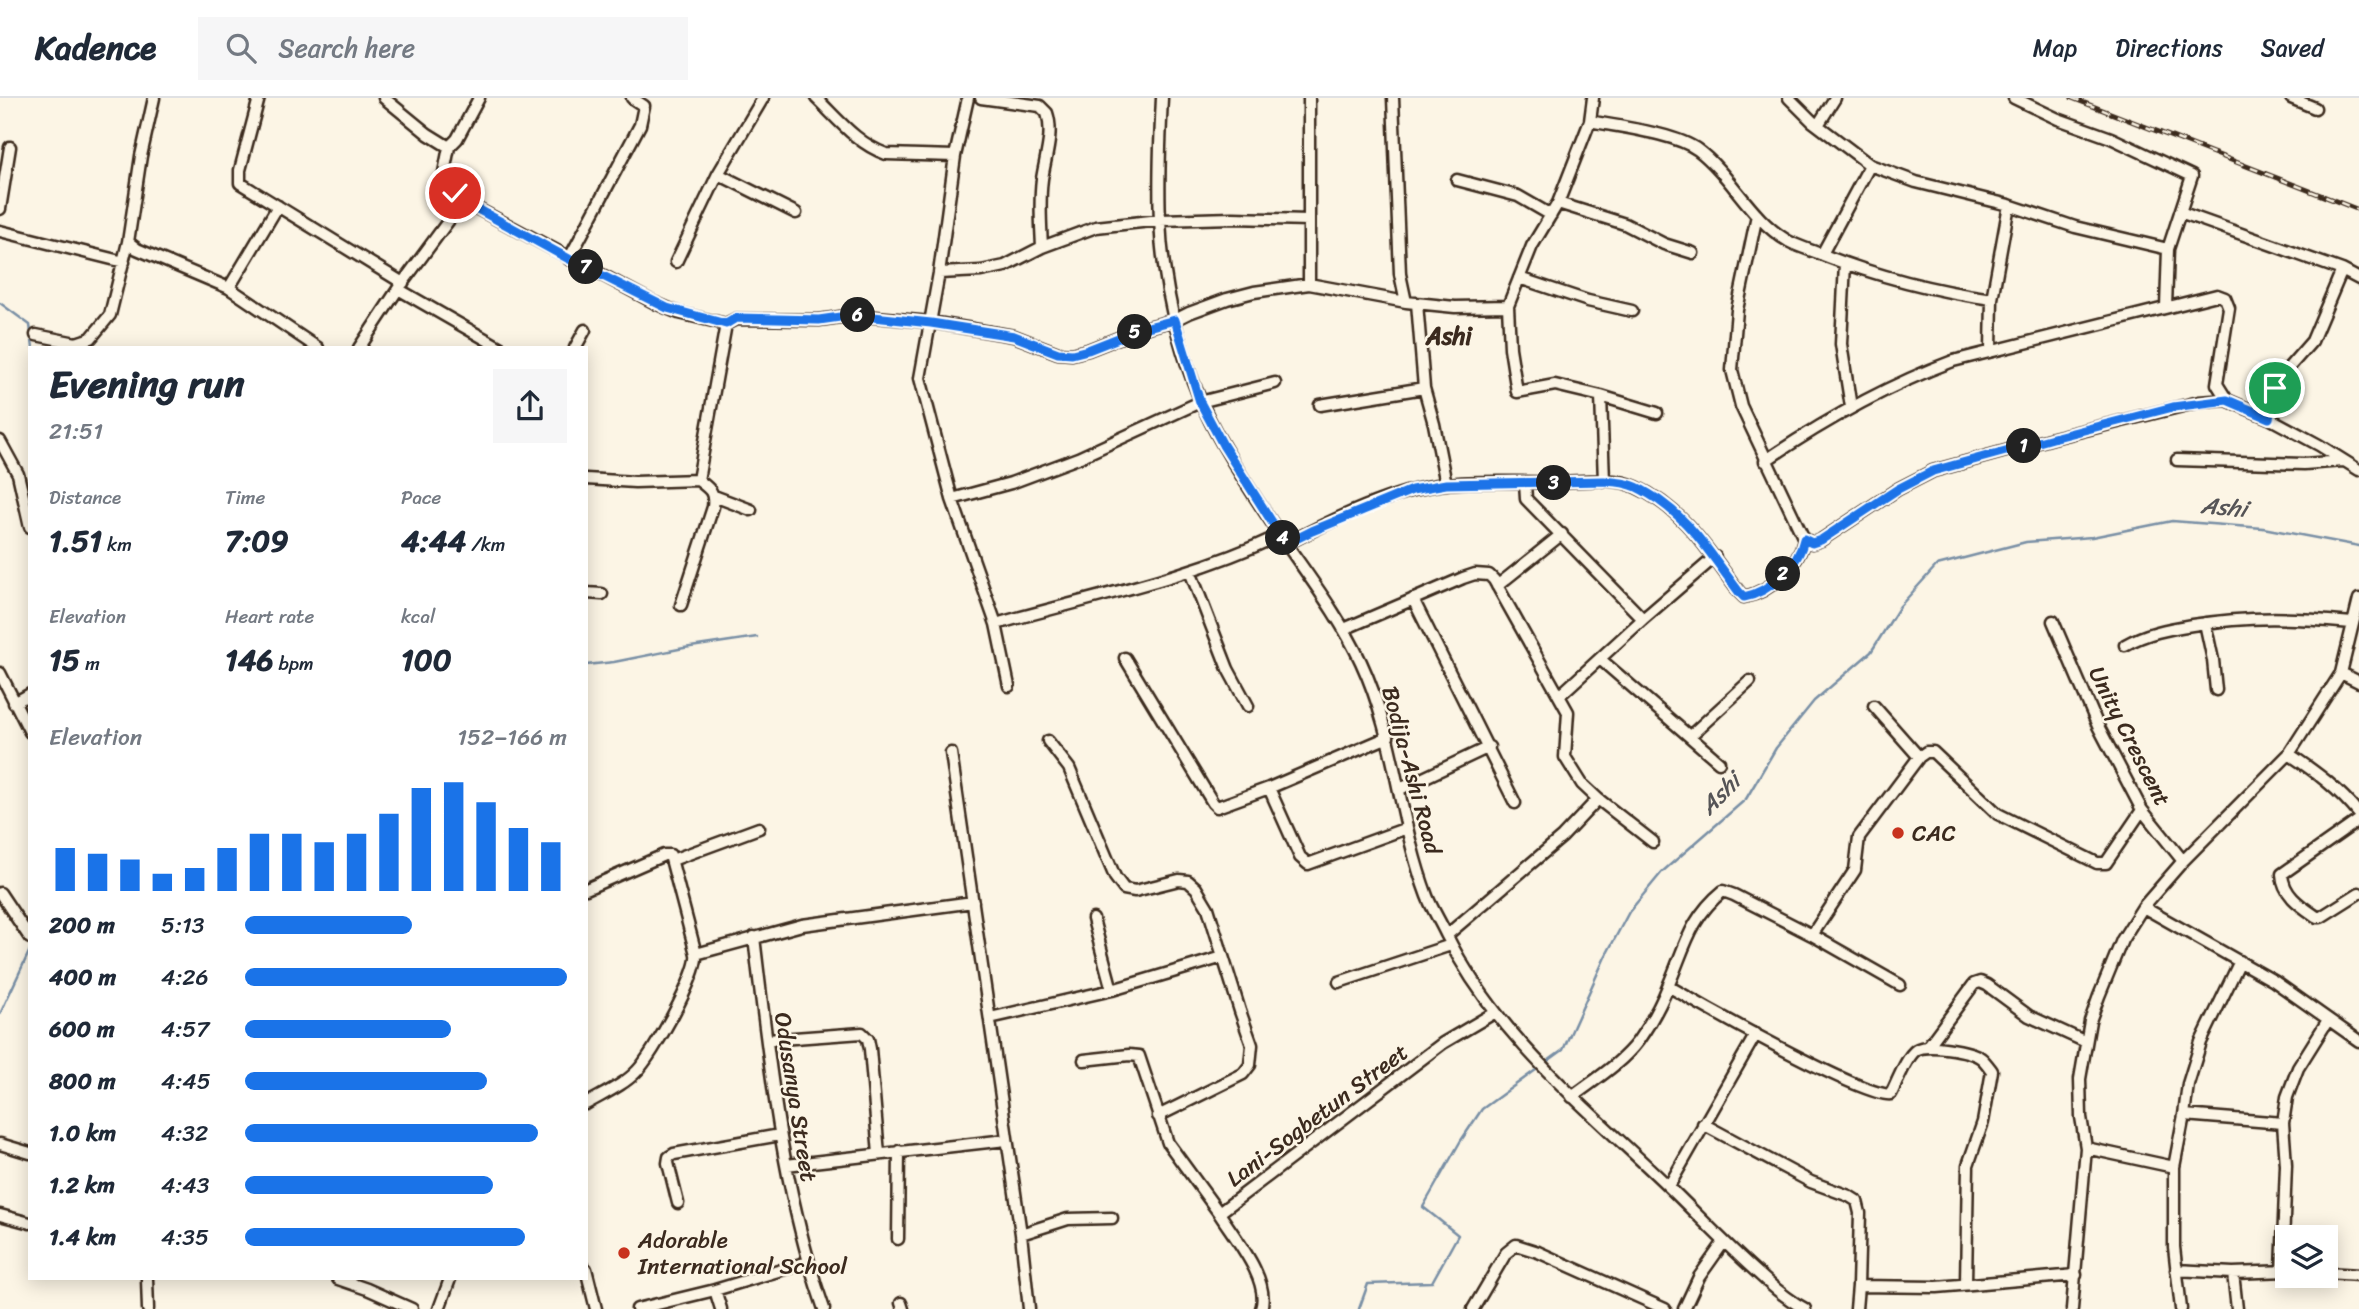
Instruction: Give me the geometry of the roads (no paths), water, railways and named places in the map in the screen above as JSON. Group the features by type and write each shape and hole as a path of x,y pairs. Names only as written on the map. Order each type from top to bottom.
{"street":[{"path":"36,335 76,343 91,338 110,315 124,262 141,156 154,98"},
{"path":"259,98 240,170 240,183 314,226 401,286 498,346"},
{"path":"384,98 449,148"},
{"path":"479,98 457,139 449,148 443,178 463,201 569,259 667,308 726,324 736,318 819,320 854,315 1014,336 1058,353 1072,354 1144,328 1175,320 1227,299 1310,284 1406,302 1455,307 1508,306"},
{"path":"632,98 642,104 645,110"},
{"path":"569,259 633,142 652,98"},
{"path":"676,262 718,174 763,98"},
{"path":"816,98 855,136 880,152 955,156"},
{"path":"968,98 955,156 931,323 919,378 952,499 996,624 1009,686"},
{"path":"981,98 1042,102 1047,113 1048,146 1040,211 1042,247"},
{"name":"Bodija-Ashi Road","path":"1162,98 1160,220 1164,272 1175,320 1200,402 1223,445 1344,629 1367,675 1388,737 1407,828 1428,900 1451,945 1494,1013 1542,1067 1669,1186 1787,1305 1805,1309"},
{"path":"1309,98 1310,284"},
{"path":"1393,98 1400,274 1406,302"},
{"path":"1592,98 1590,121 1558,203 1532,246 1508,306 1510,348 1517,392 1555,385 1657,413"},
{"path":"1789,98 1818,125 1870,165 1916,182 2009,205 2075,227 2168,249"},
{"path":"1818,125 1835,98"},
{"path":"2014,98 2058,120 2111,138 2192,176 2168,249 2166,307"},
{"path":"2291,98 2315,108"},
{"path":"1590,121 1682,142 1698,150 1757,215 1789,242 1845,263 1927,288 1992,299"},
{"path":"0,209 10,147"},
{"path":"1822,254 1870,165"},
{"path":"718,174 796,213"},
{"path":"1457,180 1518,196 1551,215"},
{"path":"360,346 463,201"},
{"path":"1558,203 1625,224 1664,244 1693,253"},
{"path":"1991,350 1992,299 2009,205"},
{"path":"229,288 278,206"},
{"path":"2180,212 2342,270 2359,279"},
{"path":"1757,215 1737,310 1732,370 1741,406 1765,461 1804,539 1812,543 1821,540 1898,489 1933,471 2173,407 2227,400 2269,418 2359,470"},
{"path":"939,273 981,271 1005,266 1042,247 1097,227 1160,220 1308,220"},
{"path":"0,231 124,262"},
{"path":"128,242 137,249 229,288 315,346"},
{"path":"1845,263 1841,344 1851,407"},
{"path":"2269,418 2275,388 2284,373 2312,341 2342,270"},
{"path":"1519,278 1588,301 1632,311"},
{"path":"1765,461 1851,407 1929,369 1991,350 2217,295 2228,302 2229,308 2217,384 2227,400"},
{"path":"1417,303 1424,388 1446,484"},
{"path":"698,480 726,324"},
{"path":"576,346 585,330"},
{"path":"952,499 1011,483 1078,457 1200,402 1275,383"},
{"path":"1320,405 1424,388"},
{"path":"1601,396 1604,481"},
{"path":"0,441 18,474 28,518"},
{"path":"2178,460 2304,464 2343,461"},
{"path":"588,479 635,482 698,480 712,490 713,508 681,605"},
{"path":"1286,544 1402,494 1446,484 1604,481 1634,485 1678,514 1715,557 1744,597 1751,596 1774,582 1787,570 1801,550 1804,539"},
{"path":"1525,483 1526,499 1643,619"},
{"path":"714,496 751,510"},
{"path":"996,624 1190,571 1280,534"},
{"path":"1497,586 1562,534"},
{"path":"1559,696 1715,557"},
{"path":"1190,571 1228,669 1248,706"},
{"path":"1344,629 1475,574 1489,575 1567,712 1565,757 1582,784 1653,842"},
{"path":"588,593 602,594"},
{"path":"1413,599 1515,803"},
{"path":"2072,1309 2086,1148 2080,1096 2086,1042 2099,996 2122,940 2143,908 2183,861 2289,754 2341,673 2359,599"},
{"path":"2125,645 2155,631 2275,616 2352,623"},
{"name":"Unity Crescent","path":"2053,621 2098,726 2142,810 2183,861"},
{"path":"2205,623 2216,690"},
{"path":"1125,659 1217,807 1269,789 1388,737"},
{"path":"1600,659 1719,762"},
{"path":"0,673 28,728"},
{"path":"2341,673 2359,682"},
{"path":"1690,736 1750,681"},
{"path":"14,703 28,695"},
{"path":"1874,706 1919,757"},
{"path":"1048,741 1069,768 1115,877 1124,889 1135,891 1180,880 1188,881 1196,888 1208,908 1252,1045 1250,1065 1243,1074 1158,1116"},
{"path":"1401,789 1489,747"},
{"path":"1812,934 1855,870 1859,836 1919,757 1926,752 1933,752 1998,814 2102,864 2106,863 2142,810"},
{"path":"951,753 1021,1234 1028,1309"},
{"path":"2289,754 2328,781 2359,814"},
{"path":"1269,789 1300,857 1308,864 1407,828"},
{"path":"1447,935 1562,837 1598,799"},
{"path":"2359,820 2282,874 2284,887 2289,894 2317,917 2359,893"},
{"path":"673,860 759,828"},
{"path":"588,888 664,855 670,855 696,954 695,966 682,997 646,1062 634,1074 588,1103"},
{"path":"1572,1097 1620,1060 1638,1041 1668,986 1687,935 1712,900 1723,891 1812,934 1900,985"},
{"path":"0,893 28,935"},
{"path":"696,954 803,925 973,902"},
{"path":"2143,908 2241,961 2359,1041"},
{"path":"1093,919 1112,990"},
{"name":"Odusanya Street","path":"754,937 780,1135 808,1262 824,1309"},
{"path":"1339,982 1451,945"},
{"path":"990,1018 1112,990 1223,957"},
{"path":"2181,1309 2176,1270 2174,1167 2188,1084 2193,1063 2241,961"},
{"path":"1929,1045 1974,984 1980,982 2029,1016 2086,1042"},
{"path":"1668,986 1836,1076 1886,1096 1891,1094 1910,1056 1916,1050 1929,1045 1982,1058 1992,1071 1983,1122 1968,1165 1966,1283"},
{"name":"Lani-Sogbetun Street","path":"1261,1309 1262,1292 1253,1264 1219,1213 1443,1043 1494,1013"},
{"path":"2285,1225 2286,1165 2283,1123 2291,1084 2309,1048 2328,1020"},
{"path":"767,1040 862,1033 868,1040 870,1049 879,1154"},
{"path":"1669,1186 1756,1034"},
{"path":"1084,1060 1139,1056 1168,1143 1219,1213"},
{"path":"2184,1115 2283,1123"},
{"path":"1703,1124 1811,1182 1857,1201 1860,1213 1856,1309"},
{"path":"678,1203 668,1163 669,1157 780,1135"},
{"path":"786,1165 1006,1140"},
{"path":"0,1143 28,1152"},
{"path":"2086,1148 2174,1167"},
{"path":"898,1239 900,1151"},
{"path":"0,1215 28,1222"},
{"path":"1021,1234 1068,1219 1112,1218"},
{"path":"1684,1309 1699,1277 1723,1243"},
{"path":"1473,1309 1506,1253 1516,1245 1538,1252 1665,1309"},
{"path":"637,1309 715,1290 808,1262"},
{"path":"2176,1270 2233,1273 2275,1271"},
{"path":"2233,1273 2237,1309"},
{"path":"2338,1274 2359,1275"},
{"path":"1858,1286 1917,1288 2076,1275"},
{"path":"588,1277 596,1309"},
{"path":"147,1280 148,1309"},
{"path":"341,1280 412,1309"},
{"path":"439,1309 450,1280"},
{"path":"715,1290 721,1309"}],"waterway":[{"path":"0,303 30,325 33,346"},
{"name":"Ashi","path":"1545,1063 1563,1050 1605,957 1629,912 1662,872 1746,799 1776,748 1814,701 1871,652 1900,606 1937,565 2026,542 2092,537 2172,521 2263,528 2359,546"},
{"path":"588,665 757,637"},
{"path":"0,1014 28,954"},
{"name":"Ashi","path":"1359,1309 1368,1284 1432,1282 1458,1235 1423,1207 1482,1109 1540,1067"}],"railway":[{"path":"2072,98 2359,210"}],"place":[{"name":"CAC","path":"1898,833"},
{"name":"Adorable International School","path":"624,1253"}],"district":[{"name":"Ashi","path":"1449,336"}]}
